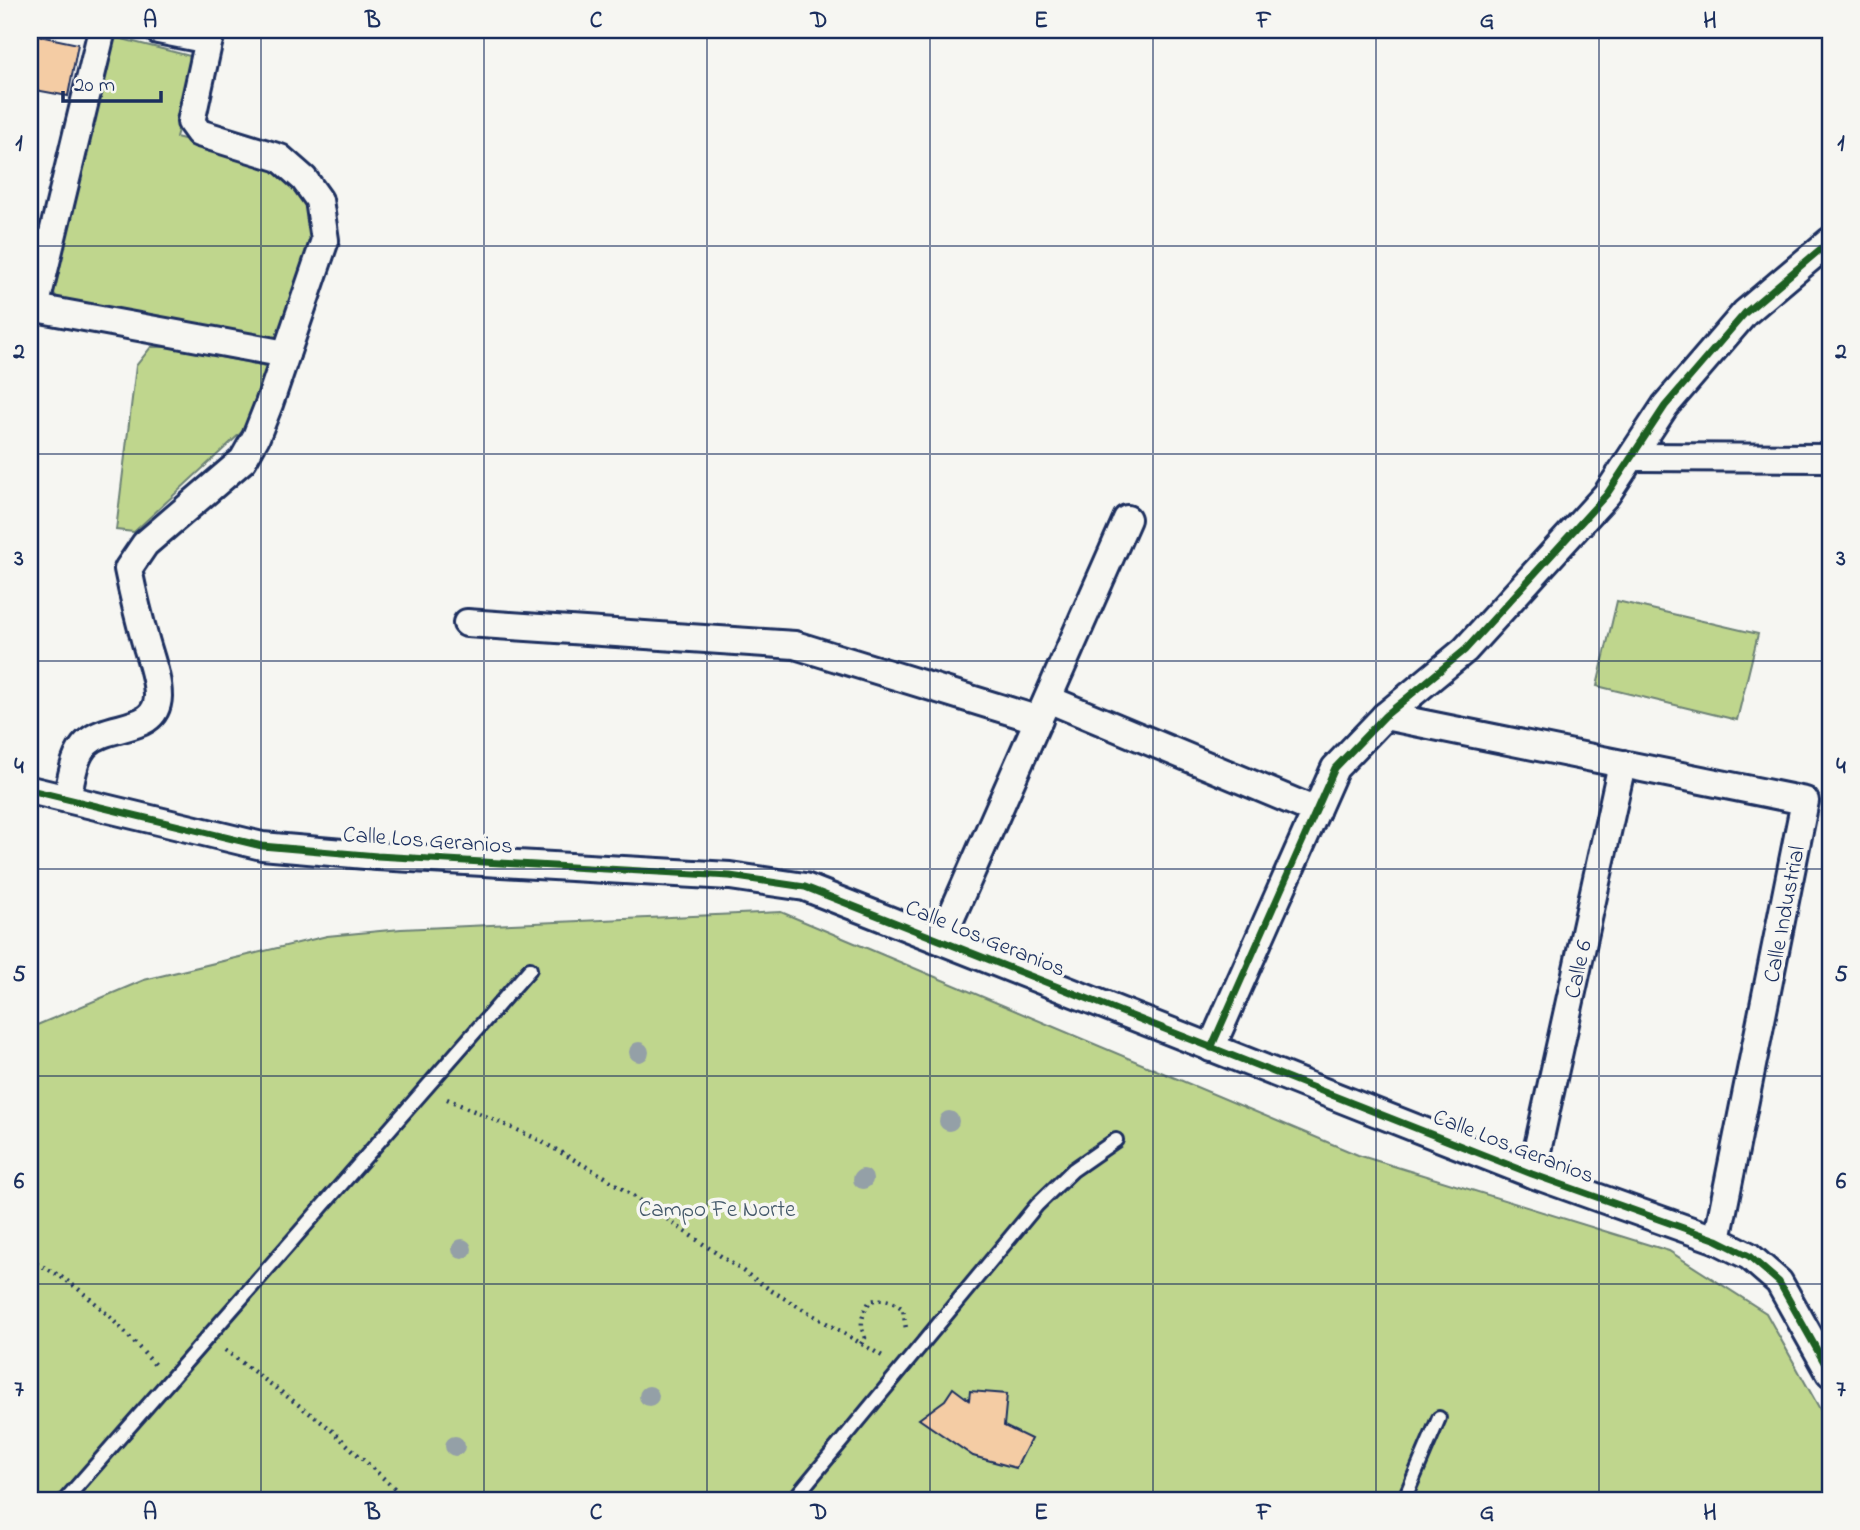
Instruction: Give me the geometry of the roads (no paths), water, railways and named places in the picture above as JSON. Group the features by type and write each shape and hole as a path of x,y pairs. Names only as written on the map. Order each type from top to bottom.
{"street":[{"path":"102,30 32,307 286,354"},
{"path":"67,798 78,754 87,743 102,732 141,723 153,715 158,697 154,672 128,569 145,544 243,460 256,437 325,240 319,200 304,179 280,158 199,133 191,122 210,35 158,30"},
{"path":"1211,1048 1335,768 1385,716 1465,650 1607,494 1665,406 1745,313 1830,242"},
{"path":"1632,457 1830,458"},
{"path":"941,940 1127,519"},
{"path":"467,623 795,645 1044,709 1316,811"},
{"name":"Calle Industrial","path":"1385,716 1805,801 1717,1240"},
{"name":"Calle 6","path":"1532,1174 1622,764"},
{"name":"Calle Los Geranios","path":"30,790 262,846 377,856 730,876 805,887 1532,1174 1717,1240 1749,1256 1779,1282 1830,1373"}],"lane":[{"path":"65,1500 530,969"},
{"path":"793,1500 1037,1205 1073,1170 1116,1140"},
{"path":"1404,1500 1439,1418"}],"park label":[{"name":"Campo Fe Norte","path":"717,1208"}]}
